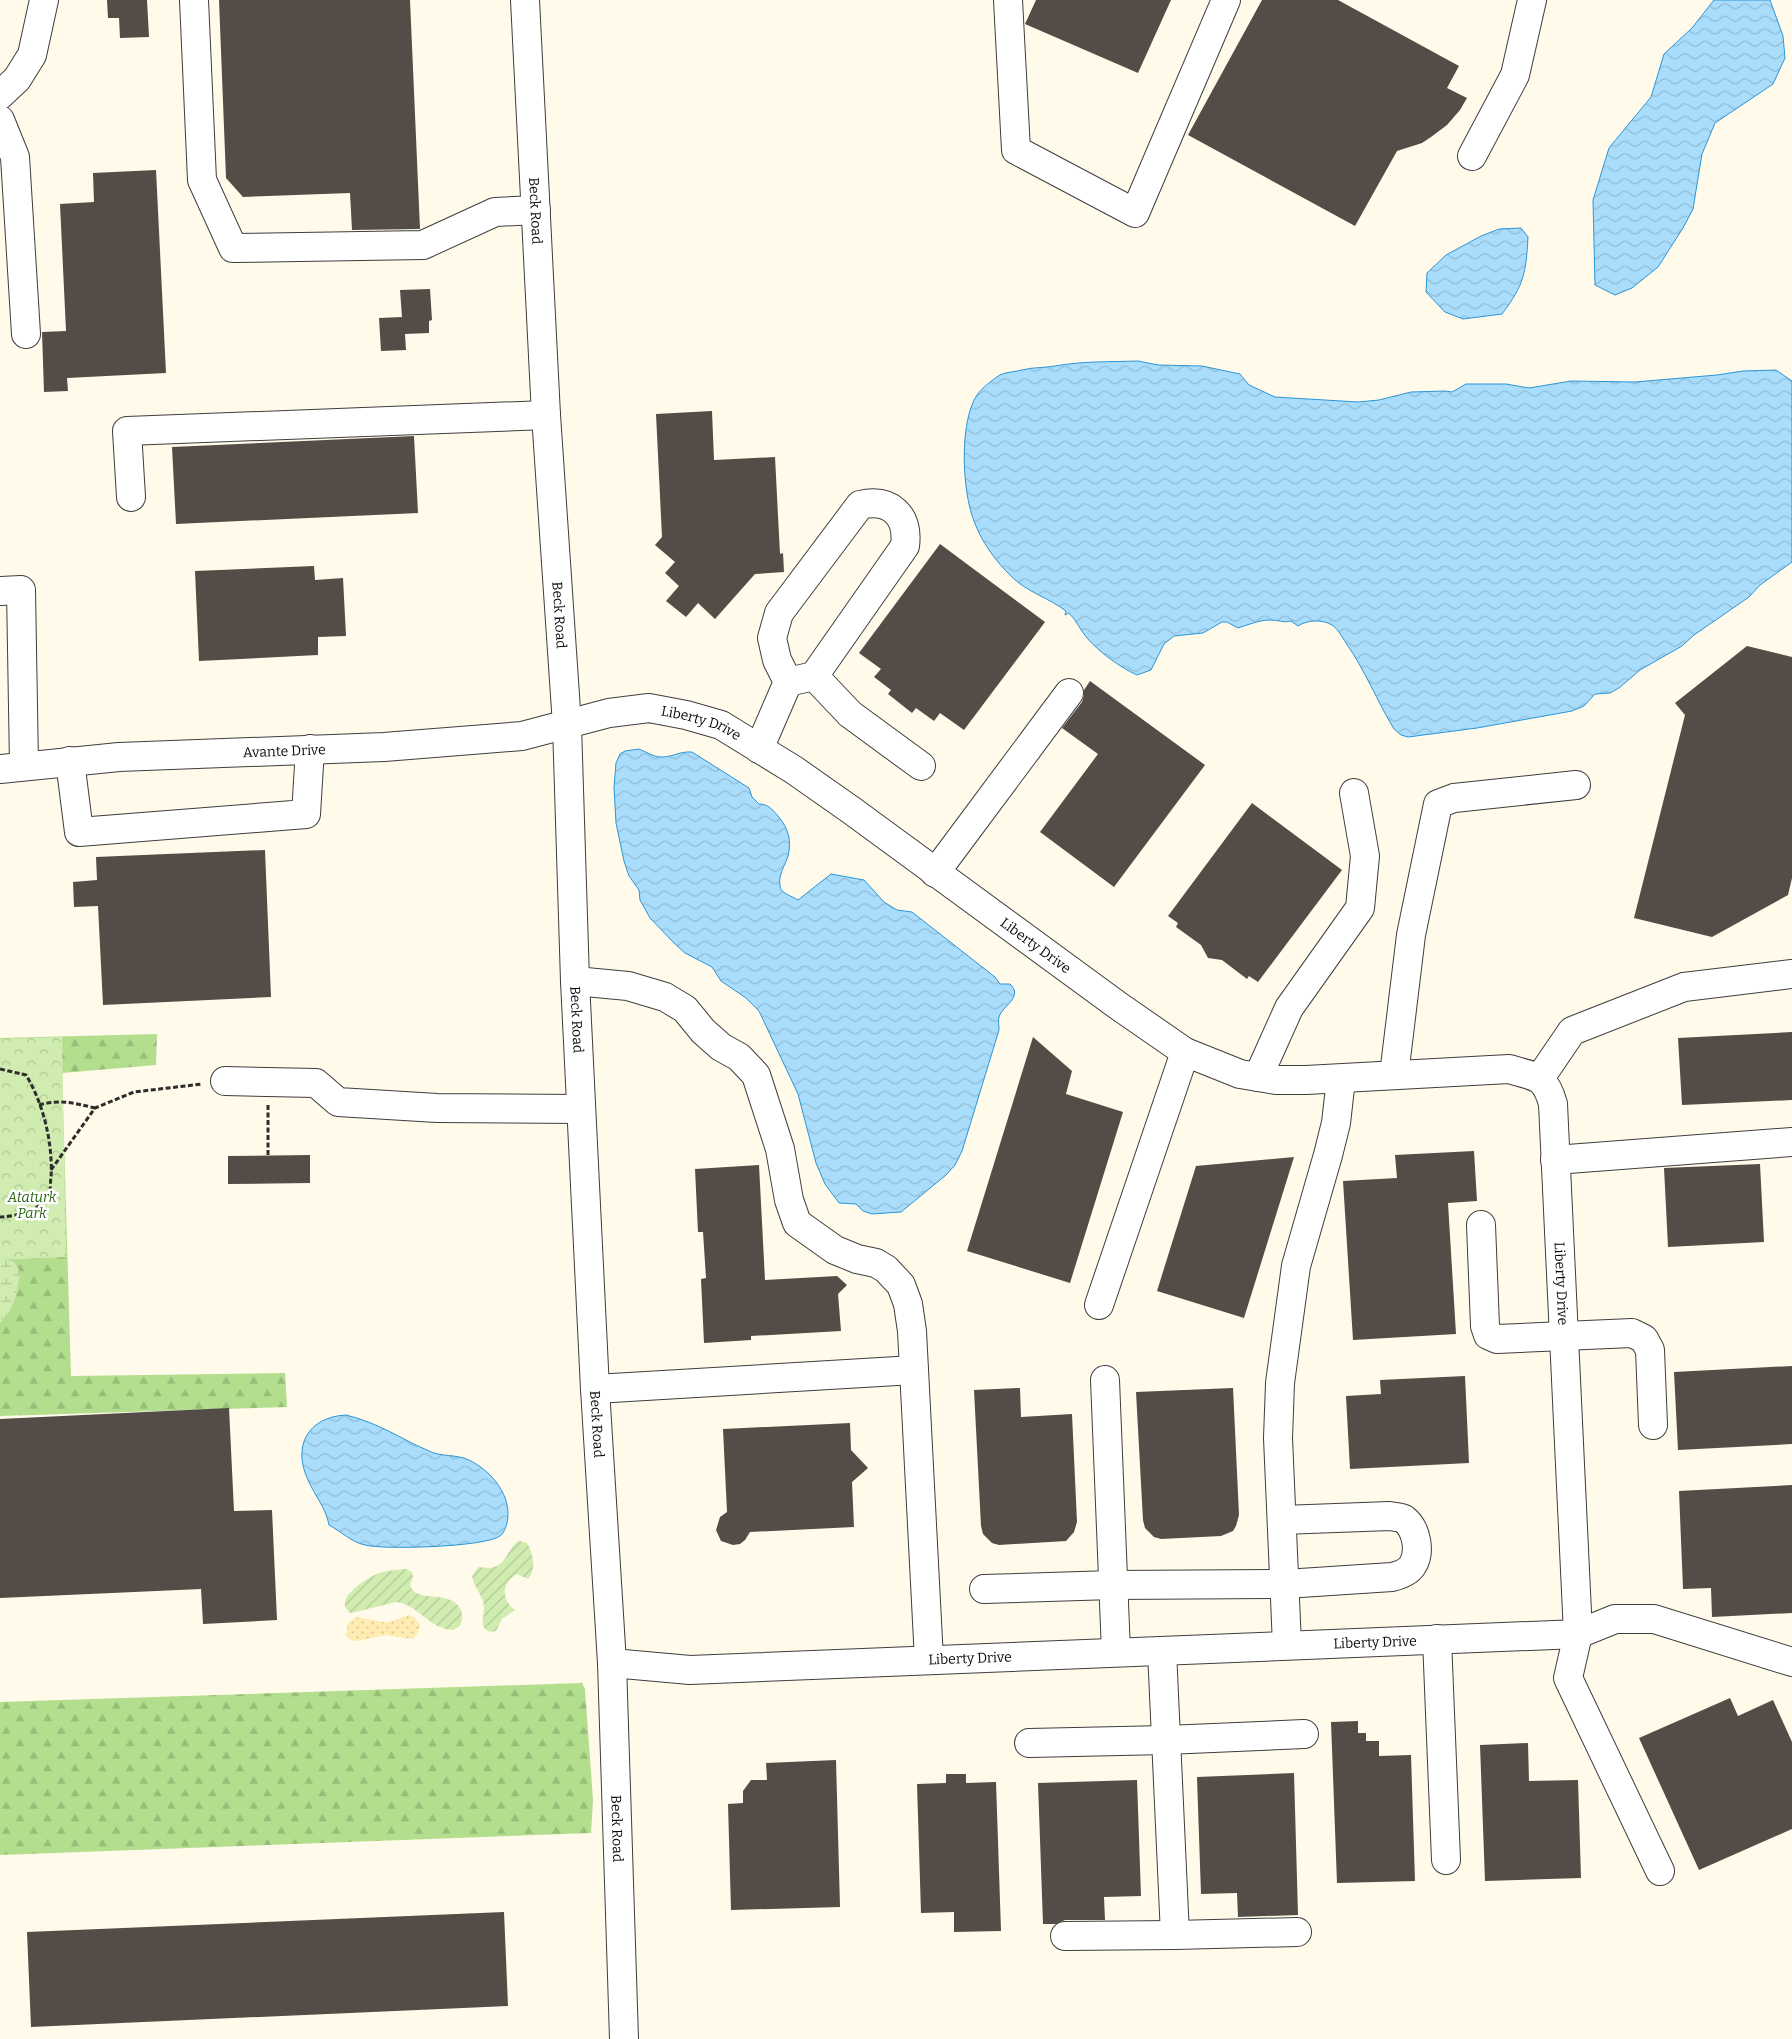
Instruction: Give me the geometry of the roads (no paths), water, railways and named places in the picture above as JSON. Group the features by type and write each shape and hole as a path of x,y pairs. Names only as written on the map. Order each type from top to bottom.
{"street":[{"path":"0,95 17,79 32,55 44,0"},
{"path":"194,0 202,180 232,248 423,245 495,212 536,210"},
{"name":"Beck Road","path":"525,0 546,415 567,725 581,1109 595,1389 612,1663 624,2039"},
{"path":"1008,0 1016,150 1135,213 1226,0"},
{"path":"1472,156 1515,75 1532,0"},
{"path":"0,120 15,157 26,334"},
{"path":"131,496 128,431 546,415"},
{"path":"759,749 788,682 777,660 772,638 779,613 860,506 872,502 886,504 900,517 907,532 905,546 814,676 788,682"},
{"path":"0,591 20,590 11,700 12,767"},
{"path":"814,676 850,714 921,766"},
{"path":"935,872 1069,693"},
{"name":"Liberty Drive","path":"567,725 609,713 649,708 686,715 721,726 794,770 851,810 1120,1007 1185,1052 1240,1074 1276,1080 1509,1069 1540,1078 1549,1089 1553,1104 1578,1634 690,1670 612,1663"},
{"name":"Avante Drive","path":"12,767 70,761 213,752 384,747 522,736 567,725"},
{"path":"70,761 79,832 306,814 310,749"},
{"path":"1394,1075 1412,936 1438,804 1454,798 1576,784"},
{"path":"1258,1077 1289,1008 1360,908 1365,856 1354,793"},
{"path":"1540,1078 1572,1031 1684,987 1792,974"},
{"path":"575,981 628,986 664,997 685,1009 703,1031 721,1047 739,1057 756,1075 778,1141 790,1200 797,1223 835,1250 886,1268 901,1285 910,1313 929,1660"},
{"path":"1099,1305 1185,1052"},
{"path":"1287,1645 1278,1438 1280,1383 1296,1266 1328,1156 1336,1122 1341,1078"},
{"path":"225,1081 316,1083 338,1102 437,1108 581,1109"},
{"path":"1555,1160 1792,1142"},
{"path":"1481,1224 1485,1326 1488,1335 1497,1339 1632,1333 1644,1339 1650,1350 1653,1425"},
{"path":"595,1389 914,1370"},
{"path":"1105,1380 1116,1652"},
{"path":"984,1589 1285,1584 1392,1577 1402,1574 1413,1565 1418,1543 1412,1528 1403,1518 1390,1516 1282,1520"},
{"path":"1660,1870 1568,1678 1578,1634 1614,1619 1654,1619 1792,1662"},
{"path":"1437,1640 1446,1860"},
{"path":"1162,1650 1175,1935"},
{"path":"1029,1743 1304,1734"},
{"path":"1065,1936 1297,1932"}],"water":[{"path":"1714,0 1770,0 1783,36 1785,58 1773,84 1715,123 1702,154 1693,209 1683,228 1658,267 1632,288 1615,295 1595,285 1593,200 1609,148 1651,97 1664,54 1692,28"},
{"path":"1521,228 1528,237 1525,270 1515,295 1502,314 1463,319 1445,312 1426,292 1427,273 1446,255 1481,236 1499,229"},
{"path":"1138,361 1158,365 1202,366 1240,374 1249,385 1275,397 1358,402 1379,400 1411,392 1452,392 1466,384 1506,384 1529,388 1571,381 1635,382 1743,371 1776,370 1792,381 1792,562 1760,585 1749,597 1694,635 1682,646 1640,670 1619,688 1610,693 1595,694 1584,706 1572,711 1477,728 1408,737 1401,735 1394,729 1340,633 1332,625 1319,621 1310,621 1298,626 1291,621 1266,620 1238,628 1227,622 1222,622 1203,633 1174,636 1164,644 1151,670 1137,675 1110,659 1087,638 1069,613 1065,615 1066,611 1018,582 995,558 981,536 970,508 964,457 967,422 971,407 979,392 1000,375 1030,368 1075,363"},
{"path":"639,749 659,757 692,752 749,788 752,797 759,804 772,809 784,825 789,839 788,856 780,878 781,888 784,892 798,900 831,874 864,880 884,902 897,910 912,912 995,977 1000,984 1010,984 1014,989 1015,993 1011,1001 999,1017 999,1030 962,1151 955,1165 946,1175 901,1212 872,1214 863,1211 856,1204 839,1203 825,1184 816,1163 798,1094 759,1011 746,998 721,981 712,967 685,953 650,918 640,900 639,890 629,876 616,823 614,787 616,763 620,754 625,751"},
{"path":"346,1415 379,1426 434,1453 469,1460 485,1471 499,1486 507,1504 507,1523 502,1534 491,1540 475,1543 392,1547 365,1545 355,1542 329,1525 303,1468 303,1445 313,1427 333,1417"}],"park label":[{"name":"Ataturk Park","path":"32,1206"}]}
